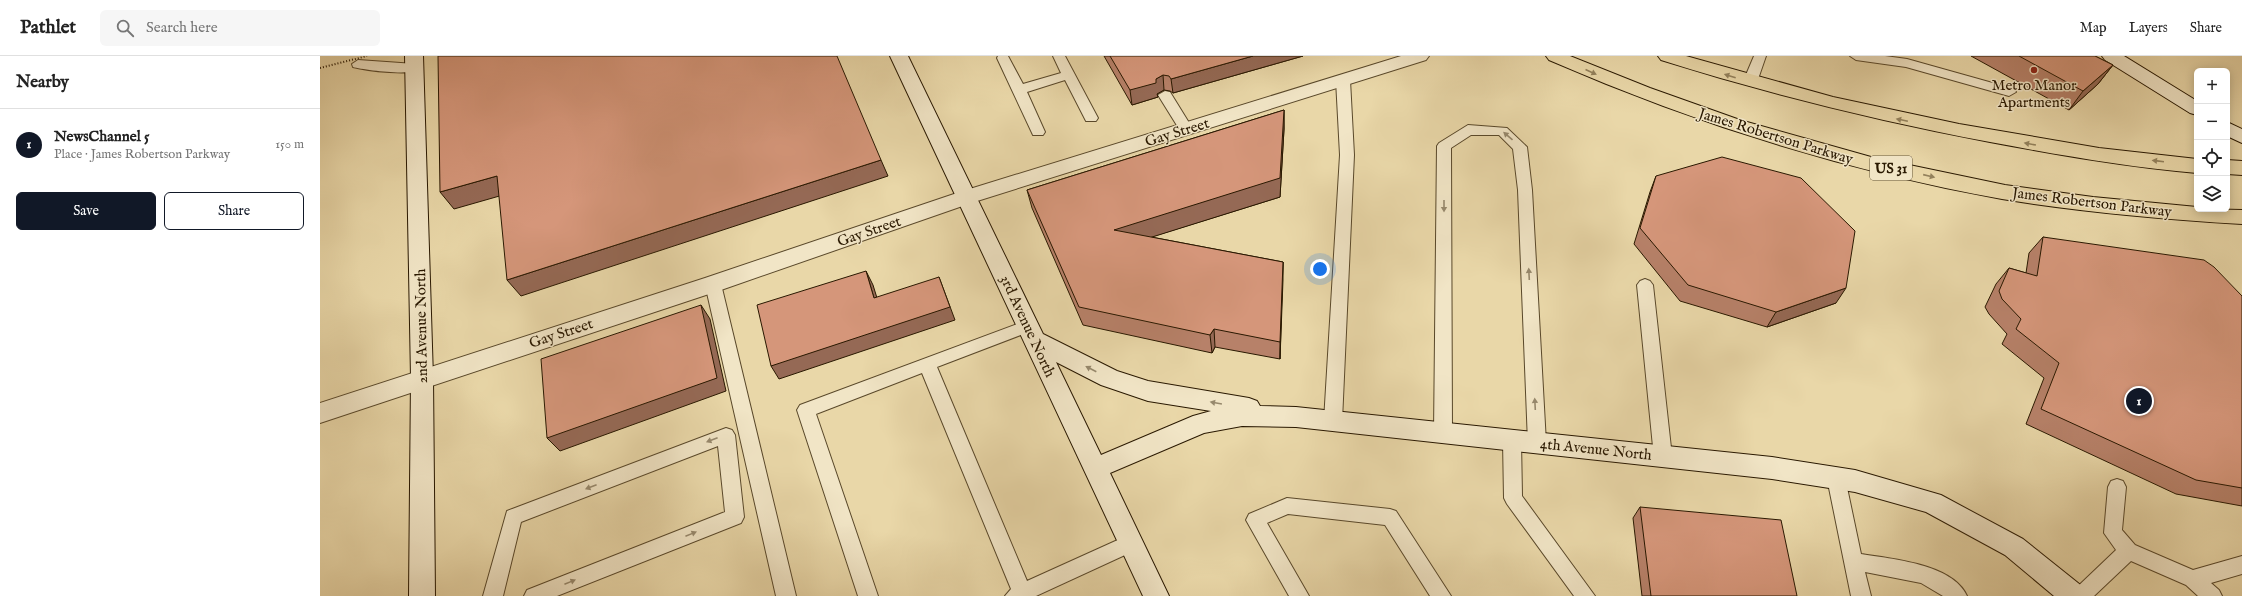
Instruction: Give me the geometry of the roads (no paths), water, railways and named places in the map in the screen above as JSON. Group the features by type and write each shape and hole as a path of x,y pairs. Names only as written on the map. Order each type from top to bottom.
{"main road":[{"name":"James Robertson Parkway","path":"1556,56 1599,75 1702,115 1842,157 2004,192 2181,213 2242,217"},
{"path":"1666,56 1750,82 1900,120 2061,149 2194,166"},
{"path":"2230,167 2242,168"}],"street":[{"name":"3rd Avenue North","path":"899,56 1156,596"},
{"name":"Gay Street","path":"320,413 422,378 713,284 967,197 1420,56"},
{"path":"2111,56 2194,107"},
{"name":"2nd Avenue North","path":"414,62 422,378 422,596"},
{"path":"2230,130 2242,137"},
{"path":"1031,333 1109,378 1148,391 1296,417"},
{"name":"4th Avenue North","path":"1096,468 1201,422 1242,416 1296,417 1772,468 1855,481 1932,502 2014,547 2074,596"}],"lane":[{"path":"1059,56 1091,118"},
{"path":"1750,82 1760,56"},
{"path":"1856,56 1907,63 2009,92"},
{"path":"1003,58 1038,132"},
{"path":"362,60 383,67 414,62"},
{"path":"1019,90 1069,75"},
{"path":"1333,421 1347,155 1346,109 1343,80"},
{"path":"1165,95 1186,129"},
{"path":"1443,433 1444,146 1468,130 1502,131 1520,147 1525,190 1537,443"},
{"path":"713,284 786,596"},
{"path":"1645,285 1663,457"},
{"path":"868,596 806,410 927,364 1031,333"},
{"path":"927,364 1018,594 1131,543"},
{"path":"493,596 513,517 726,435 736,516 534,596"},
{"path":"1512,441 1513,498 1586,596"},
{"path":"1836,478 1861,596"},
{"path":"2117,487 2113,533 2128,551 2193,579 2212,596"},
{"path":"1299,596 1255,520 1287,506 1390,517 1441,596"},
{"path":"2081,596 2128,551"},
{"path":"1853,561 1927,575 1948,587 1958,596"},
{"path":"2193,579 2242,565"}],"place":[{"name":"Metro Manor Apartments","path":"2034,70"},
{"name":"NewsChannel 5","path":"2139,401"}]}
